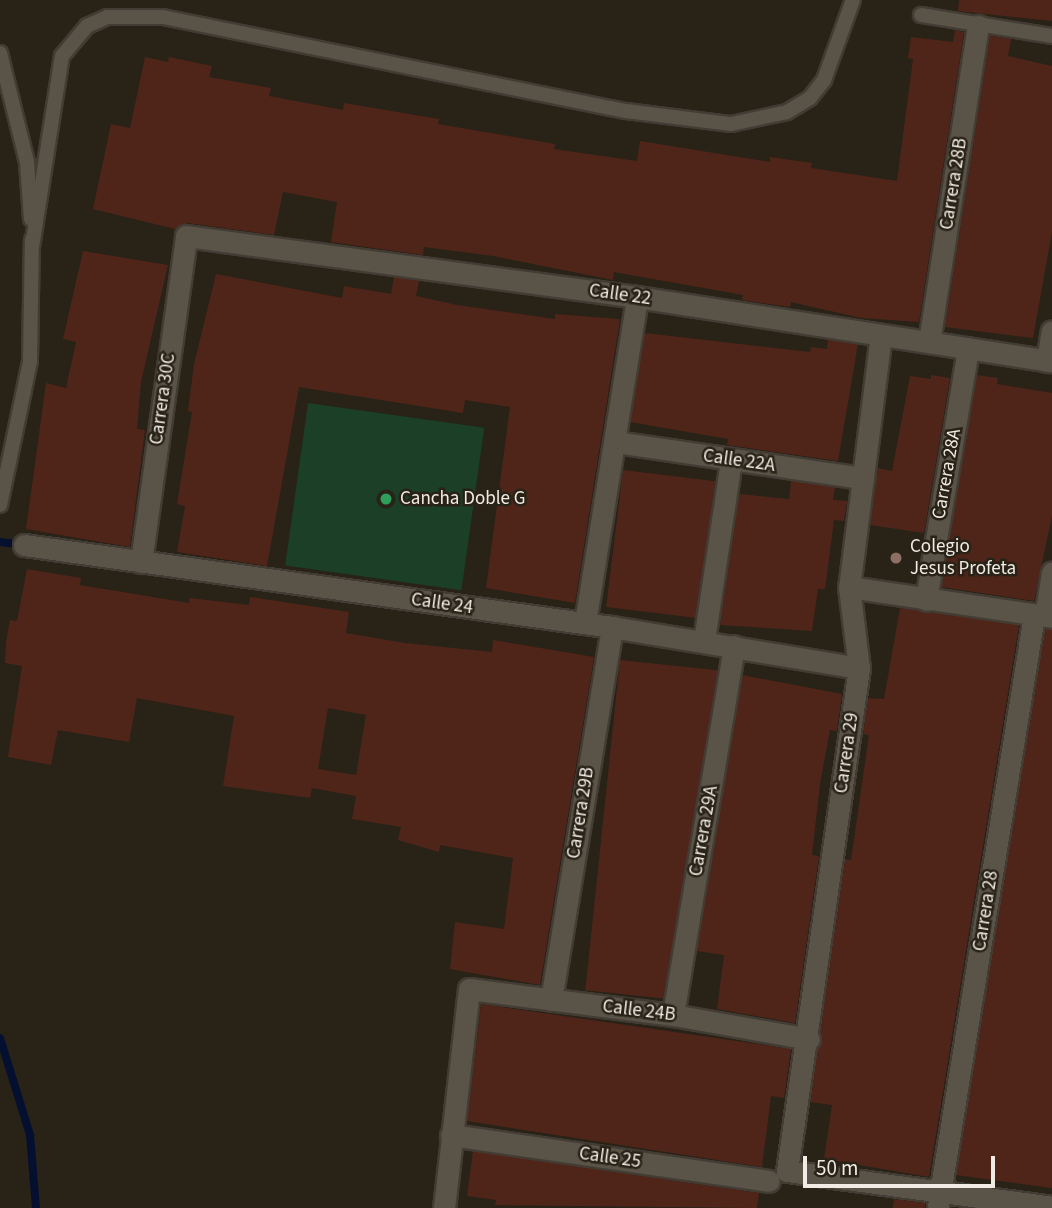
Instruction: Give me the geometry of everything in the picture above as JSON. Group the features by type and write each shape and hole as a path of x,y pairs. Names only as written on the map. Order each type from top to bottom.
{"street":[{"name":"Carrera 28B","path":"929,342 978,26"},
{"name":"Calle 22","path":"186,236 638,298 1050,361"},
{"name":"Carrera 30C","path":"141,562 186,236"},
{"path":"585,623 638,298"},
{"path":"1050,361 1052,331"},
{"name":"Carrera 29","path":"778,1176 809,1039 859,668 849,587 881,335"},
{"name":"Carrera 28A","path":"926,600 968,348"},
{"name":"Calle 22A","path":"615,442 863,478"},
{"path":"704,641 732,460"},
{"name":"Calle 24","path":"23,545 585,623 859,668"},
{"name":"Carrera 28","path":"939,1201 1052,573"},
{"path":"849,587 1044,616"},
{"name":"Carrera 29B","path":"551,1000 612,627"},
{"name":"Carrera 29A","path":"673,1015 734,646"},
{"name":"Calle 24B","path":"451,1135 469,989 673,1015 809,1039"},
{"path":"444,1208 451,1135"},
{"name":"Calle 25","path":"451,1135 778,1176 939,1201 1052,1207"}],"lane":[{"path":"32,247 62,56 87,26 107,17 163,17 626,111 731,124 787,112 810,97 824,80 853,0"},
{"path":"921,15 1052,36"},
{"path":"0,53 27,163 32,247 30,361 0,505"}],"green space":[{"path":"308,403 484,428 461,590 285,565"}],"building":[{"path":"959,0 1052,0 1052,21 958,11"},
{"path":"955,30 964,32 919,322 861,318 791,302 790,307 742,300 743,295 614,272 613,280 493,256 424,247 423,255 331,242 337,202 283,192 274,235 188,223 175,229 93,209 111,124 130,128 145,57 168,62 169,57 212,66 209,77 271,88 269,96 343,110 344,103 439,119 438,124 555,144 554,149 637,161 640,141 770,162 770,157 812,163 811,168 897,181 913,59 908,58 911,37 953,42"},
{"path":"990,36 1011,39 1008,56 1052,66 1052,232 1033,338 945,327"},
{"path":"83,251 168,265 141,382 137,429 145,430 130,547 26,529 46,383 66,388 76,342 63,339"},
{"path":"216,274 342,298 344,286 391,294 394,277 419,281 416,296 457,305 555,319 555,314 620,319 575,603 486,588 510,407 465,400 463,413 299,387 267,566 177,552 185,506 177,504 192,412 188,411 194,364"},
{"path":"645,333 810,352 811,347 827,349 828,340 858,344 838,461 727,445 728,439 630,422"},
{"path":"931,375 950,378 924,533 870,525 877,468 892,471 910,376 931,379"},
{"path":"977,375 998,378 997,384 1052,393 1052,516 1034,601 941,587"},
{"path":"623,470 715,481 698,618 606,607"},
{"path":"791,481 835,487 833,500 847,501 844,521 834,520 825,589 818,589 812,631 720,625 739,494 789,499"},
{"path":"27,569 81,578 80,585 189,603 190,598 249,605 250,597 349,612 346,633 405,643 492,652 493,640 594,657 540,985 450,969 455,922 504,929 513,858 440,845 439,852 398,840 401,827 352,819 356,796 312,788 310,798 223,786 234,716 137,698 129,742 58,730 51,765 8,757 22,666 5,663 6,642 10,620 17,621","holes":["328,708 366,715 356,775 318,769"]},
{"path":"900,608 1019,625 929,1177 824,1159 832,1105 810,1102 845,859 851,860 869,735 863,734 868,698 884,699"},
{"path":"1045,629 1052,630 1052,1188 956,1175"},
{"path":"620,660 717,670 683,1000 585,990"},
{"path":"742,675 842,694 837,731 830,730 820,784 812,855 819,856 795,1023 717,1009 724,955 697,951"},
{"path":"481,1004 791,1049 784,1098 771,1096 762,1167 467,1121"},
{"path":"473,1151 759,1193 757,1208 495,1205 496,1200 467,1196"},
{"path":"894,1199 925,1203 925,1208 893,1208"}],"waterway":[{"path":"0,542 24,545"},
{"path":"0,1038 30,1135 36,1208"}],"place":[{"name":"Cancha Doble G","path":"386,499"},
{"name":"Colegio Jesus Profeta","path":"896,558"}]}
